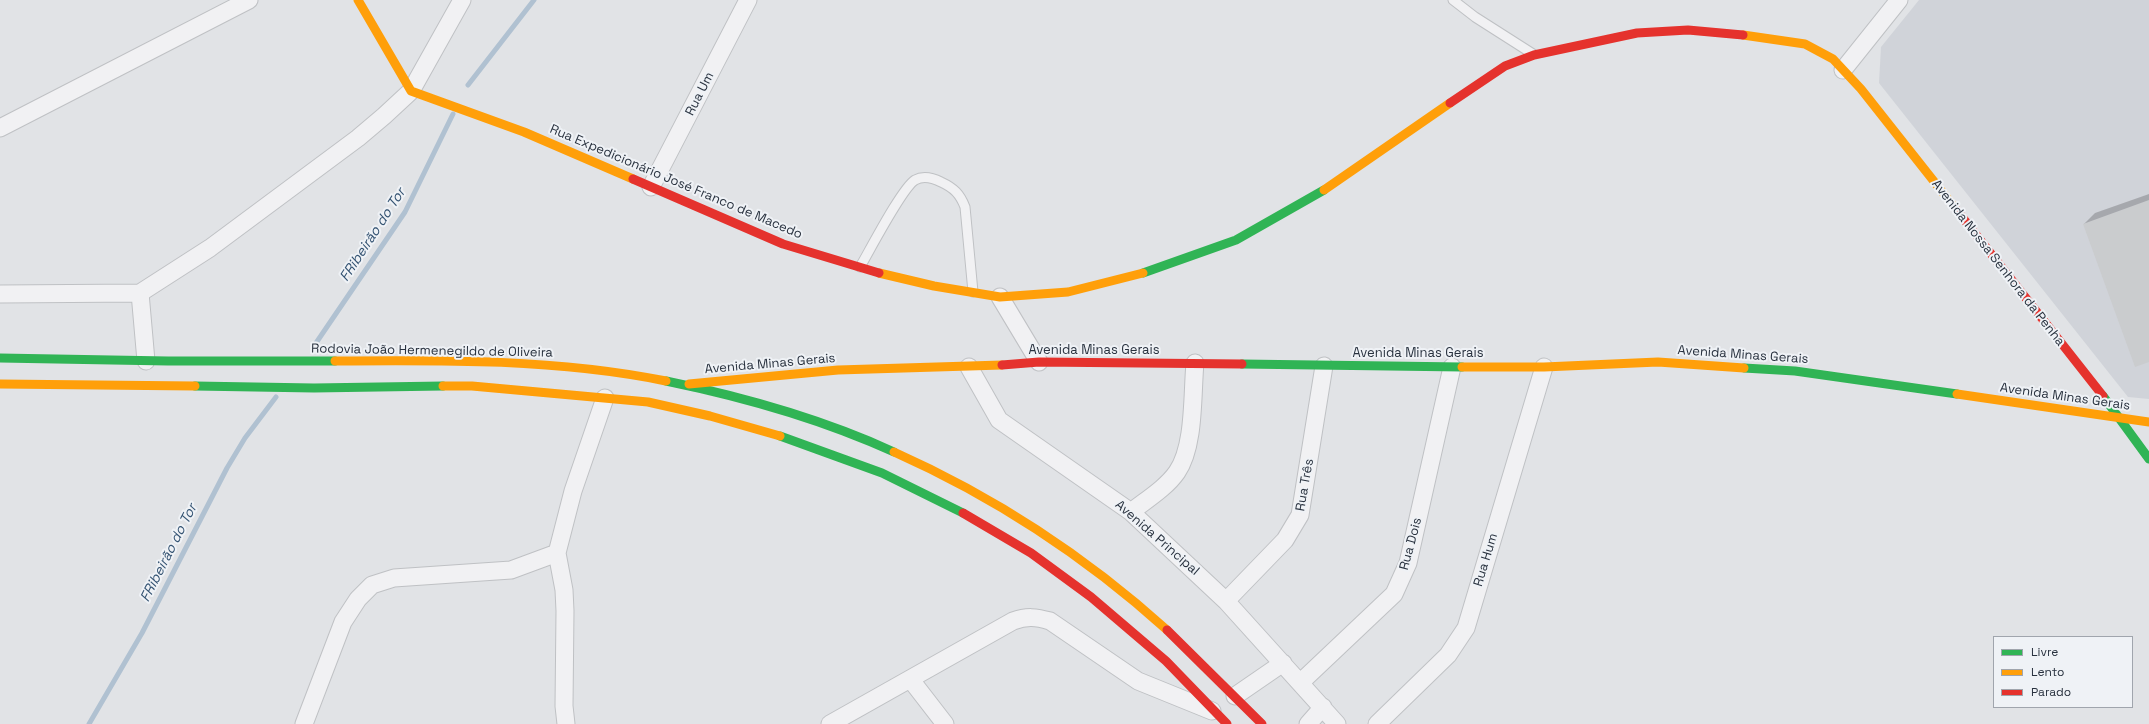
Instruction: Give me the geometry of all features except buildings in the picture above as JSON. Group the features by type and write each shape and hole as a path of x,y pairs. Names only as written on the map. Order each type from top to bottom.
{"street":[{"path":"0,128 249,0"},
{"path":"358,0 410,91"},
{"path":"0,294 140,293 210,248 352,143 384,116 410,91 462,0"},
{"name":"Rua Um","path":"651,187 748,0"},
{"path":"1838,65 1899,0"},
{"name":"Rua Expedicionário José Franco de Macedo","path":"410,91 524,132 783,244 860,267 934,286 1000,297 1068,292 1135,276 1236,240 1312,198 1505,66 1534,54 1637,33 1688,30 1766,37 1805,44 1838,65"},
{"name":"Avenida Nossa Senhora da Penha","path":"1838,65 1861,89 2120,418 2149,459"},
{"path":"140,293 146,361"},
{"path":"1000,297 1039,362"},
{"name":"Rodovia João Hermenegildo de Oliveira","path":"0,358 146,361 500,363 583,368 684,385 765,406 844,432 921,465 985,497 1040,530 1111,581 1171,633 1262,724"},
{"name":"Avenida Minas Gerais","path":"684,385 838,370 969,367 1039,362 1544,367 1658,362 1795,371 2149,422"},
{"path":"1131,512 1169,481 1182,462 1189,436 1195,363"},
{"name":"Rua Três","path":"1226,601 1285,540 1300,515 1324,366"},
{"name":"Avenida Principal","path":"969,367 991,410 1005,426 1131,512 1226,601 1301,682 1337,724"},
{"name":"Rua Dois","path":"1301,682 1394,594 1408,563 1452,367"},
{"name":"Rua Hum","path":"1377,724 1448,655 1466,628 1544,367"},
{"path":"0,384 314,388 472,386 648,402 710,416 773,434 882,473 953,507 1031,553 1091,597 1166,661 1223,719"},
{"path":"566,724 564,706 564,590 557,553 573,491 605,398"},
{"path":"304,724 343,622 358,599 372,586 394,578 512,570 557,553"},
{"path":"830,724 911,680 1013,621 1026,617 1037,617 1050,621 1138,681 1223,719"},
{"path":"1235,696 1283,663"},
{"path":"911,680 945,724"},
{"path":"1308,724 1322,707"}],"lane":[{"path":"1453,0 1475,17 1534,54"},
{"path":"860,267 903,194 914,180 922,177 936,179 953,187 962,198 965,207 973,292"}],"shaded area":[{"path":"1919,0 2149,0 2149,399 2128,397 1879,83 1881,47"}],"waterway":[{"name":"FRibeirão do Tor","path":"468,85 534,0"},
{"name":"FRibeirão do Tor","path":"316,343 405,212 453,114"},
{"name":"FRibeirão do Tor","path":"89,724 142,633 227,468 245,438 276,397"}],"traffic: fast":[{"path":"1143,273 1236,240 1324,190"},
{"path":"0,358 168,361 335,361"},
{"path":"1242,364 1462,367"},
{"path":"1744,368 1795,371 1957,394"},
{"path":"666,381 724,394 811,419 894,452"},
{"path":"195,386 314,388 443,386"},
{"path":"2103,396 2149,459"},
{"path":"780,436 882,473 963,513"}],"traffic: slow":[{"path":"358,0 411,91 524,132 633,179"},
{"path":"1743,35 1805,44 1833,59 1861,89 1955,208"},
{"path":"1324,190 1450,103"},
{"path":"879,273 934,286 1000,297 1068,292 1143,273"},
{"path":"335,361 501,362 584,368 666,381"},
{"path":"1462,367 1544,367 1658,362 1744,368"},
{"path":"689,384 838,370 1002,365"},
{"path":"0,384 195,386"},
{"path":"443,386 472,386 648,402 710,416 780,436"},
{"path":"1957,394 2149,422"},
{"path":"894,452 968,488 1038,530 1104,577 1167,630"}],"traffic: jam":[{"path":"1450,103 1505,66 1534,55 1637,33 1688,30 1743,35"},
{"path":"633,179 783,244 879,273"},
{"path":"1955,208 2103,396"},
{"path":"1002,365 1039,362 1242,364"},
{"path":"963,513 1031,553 1091,597 1166,661 1227,724"},
{"path":"1167,630 1262,724"}]}
